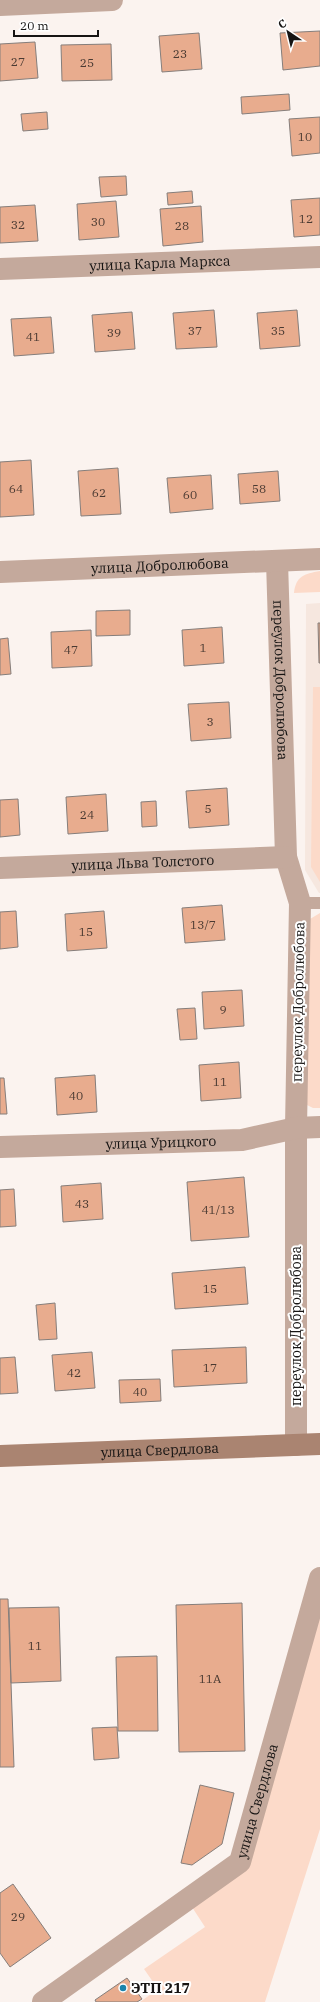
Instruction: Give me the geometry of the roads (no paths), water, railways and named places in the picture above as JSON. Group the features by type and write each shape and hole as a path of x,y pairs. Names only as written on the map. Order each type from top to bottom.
{"main road":[{"name":"улица Свердлова","path":"0,1456 320,1444"}],"street":[{"path":"0,5 112,0"},
{"name":"улица Карла Маркса","path":"0,269 320,257"},
{"name":"улица Добролюбова","path":"0,572 320,559"},
{"name":"переулок Добролюбова","path":"277,561 286,857 310,903 296,1128 296,1445"},
{"name":"улица Льва Толстого","path":"0,868 286,857"},
{"name":"улица Урицкого","path":"0,1148 242,1140 296,1128 320,1127"},
{"name":"улица Свердлова","path":"43,2002 240,1862 320,1578"}],"place":[{"name":"ЭТП 217","path":"123,1988"}]}
